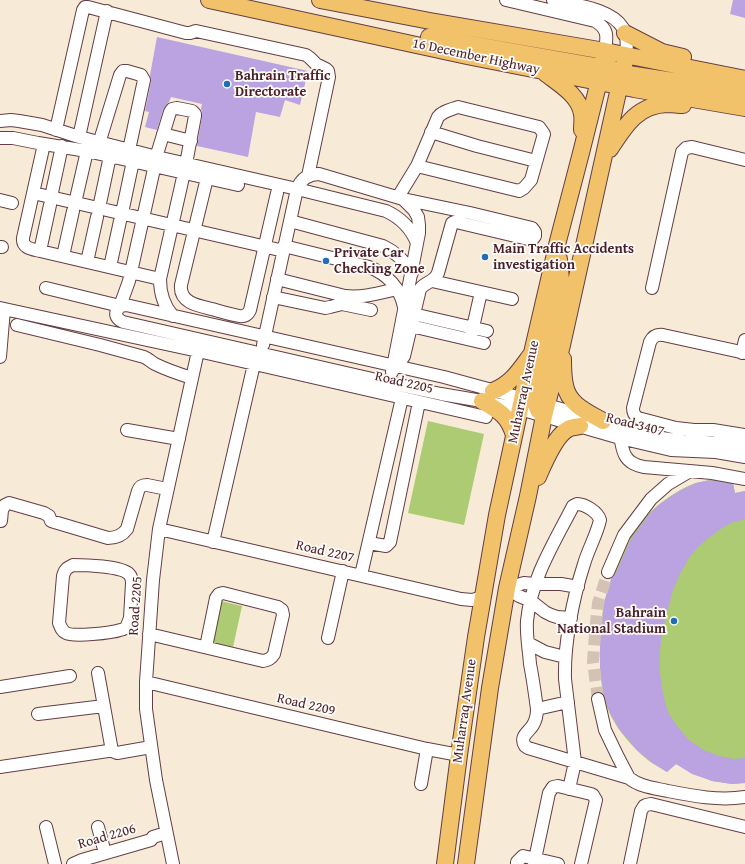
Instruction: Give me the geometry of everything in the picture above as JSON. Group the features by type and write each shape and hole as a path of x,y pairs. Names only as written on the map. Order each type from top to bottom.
{"main road":[{"name":"16 December Highway","path":"209,0 542,71 600,74"},
{"name":"16 December Highway","path":"321,0 745,79"},
{"path":"337,28 364,26 600,74 615,74 620,79 745,109"},
{"path":"625,33 657,49 673,55 745,70"},
{"name":"Muharraq Avenue","path":"466,864 490,688 507,588 528,496 534,406 532,353 605,52"},
{"path":"600,74 619,64 626,56"},
{"name":"Muharraq Avenue","path":"445,864 476,637 497,515 514,435 534,406 562,345 626,56"},
{"path":"542,71 568,90 577,101 582,114 581,153"},
{"path":"620,79 745,92"},
{"path":"604,156 631,119 651,107 667,104 745,109"},
{"path":"534,406 561,280 558,241"},
{"path":"562,345 565,385 570,398 575,404 602,421"},
{"path":"514,435 510,423 497,410 487,396 509,382 532,353"},
{"path":"528,496 555,441 567,429 580,426"},
{"path":"483,597 507,588 498,575 502,529 497,515"}],"street":[{"name":"Muharraq Avenue","path":"506,0 595,21 601,24 606,31 605,52"},
{"path":"553,0 592,9 609,15 619,22 625,33"},
{"path":"56,130 83,10 87,7 107,11 116,15 186,33 196,31 306,55 316,64 326,69 329,77 308,176"},
{"path":"80,138 107,11"},
{"name":"Muharraq Avenue","path":"625,33 627,44 626,56"},
{"path":"63,256 74,207 121,73 126,71 141,75 143,81 121,217 110,267"},
{"path":"173,316 168,311 162,299 160,292 160,279 173,225 195,116 193,112 177,108 172,109 170,112 163,134 131,272 120,306 117,310 116,315 118,320 440,394 487,396 534,406"},
{"path":"400,198 417,166 438,117 442,113 458,108 539,127 544,134 531,180 519,191 417,166"},
{"path":"0,121 11,120 45,126 131,155 157,158 207,178 243,182 277,193 296,193"},
{"path":"83,121 96,144 109,159"},
{"path":"24,140 23,132 28,122"},
{"path":"431,132 477,146 536,161"},
{"path":"163,134 191,141"},
{"path":"0,138 13,138 62,149 96,144"},
{"path":"44,144 23,241 26,246 28,248 40,251 160,279"},
{"path":"652,288 682,152 686,148 692,147 745,160"},
{"path":"40,251 62,149"},
{"path":"109,159 131,155"},
{"path":"87,262 109,159"},
{"path":"185,169 386,211 400,219 405,224 414,236 417,243"},
{"path":"261,353 296,193 299,184 308,176 319,174 400,198 455,209 532,228 535,232 535,236 532,240 454,222 452,223 437,276 432,281 424,284 420,289 409,317 393,365 390,383"},
{"path":"207,178 180,289 182,296 187,301 195,305 239,316 247,315 250,310 277,193"},
{"path":"33,193 51,201 74,207 121,217 143,218 265,246 284,248 369,267 382,273 393,283 409,317 429,324 485,337"},
{"path":"393,365 400,362 404,356 409,317 412,273 419,233 418,217 414,210 400,198"},
{"path":"0,200 12,203"},
{"path":"290,221 383,246 400,256 412,273"},
{"path":"277,279 352,297 364,297 397,289"},
{"path":"432,281 512,299"},
{"path":"46,288 120,306 126,305 444,377 487,396"},
{"path":"471,334 481,292"},
{"path":"273,297 324,308 342,304 371,310"},
{"path":"0,357 2,308"},
{"name":"Road 2205","path":"2,308 486,417"},
{"path":"16,325 144,357 153,363 192,378"},
{"path":"745,340 744,353 664,335 659,335 652,338 633,408 633,412 638,418 665,426 684,429 713,430 725,443 745,435"},
{"name":"Road 2205","path":"173,864 151,748 146,709 146,682 154,564 159,530 198,351"},
{"path":"213,542 254,364"},
{"path":"440,394 440,385 444,377"},
{"path":"361,575 402,398"},
{"path":"369,543 384,546 388,545 390,542 419,402"},
{"name":"Road 3407","path":"534,406 602,421 662,438 683,441 725,443 745,447"},
{"name":"Road 3407","path":"534,406 580,426 620,438 671,450 725,443 745,457"},
{"path":"127,430 178,439"},
{"path":"620,438 625,455 637,465 644,467 712,473 745,479"},
{"path":"608,572 624,535 651,499 668,484 690,471"},
{"path":"1,521 2,510 5,505 9,503 44,513 51,521 108,538 114,538 123,534 126,529 140,487 147,485 167,489"},
{"path":"570,789 575,762 565,679 565,656 570,618 587,553 600,520 597,514 580,504 573,506 554,543 535,584 531,600 527,621 528,643 537,709 533,724 522,738 524,746 575,762 629,778 644,786 689,795 720,798 745,797"},
{"name":"Road 2207","path":"159,530 461,599 472,600 483,597"},
{"path":"73,565 115,568 124,571 129,574 132,579 131,596 130,618 126,628 122,630 73,635 65,633 61,629 59,623 63,576 64,571 73,565"},
{"path":"328,638 343,571"},
{"path":"507,588 524,583 560,584 578,587"},
{"path":"507,588 520,596 531,600 551,615 570,618"},
{"path":"149,634 206,647 263,660 270,659 274,654 283,611 278,607 219,594 216,598 206,647"},
{"path":"131,596 152,596"},
{"path":"528,643 545,652 565,656"},
{"path":"0,774 19,768 79,759 110,758 114,752 98,673"},
{"path":"0,687 70,676"},
{"name":"Road 2209","path":"146,682 459,755"},
{"path":"598,699 605,730 629,778"},
{"path":"537,709 568,702"},
{"path":"38,714 104,706"},
{"path":"114,752 151,748"},
{"path":"421,784 427,748"},
{"path":"0,767 19,768"},
{"path":"534,861 550,791 555,786 591,794 596,800 581,864"},
{"path":"630,864 642,808 646,804 745,827"},
{"path":"46,827 56,864"},
{"path":"98,827 105,853"},
{"name":"Road 2206","path":"73,864 151,840 157,842 167,836"},
{"path":"517,864 523,856 534,861 558,864"}],"green space":[{"path":"428,421 484,434 464,525 408,513"},
{"name":"Bahrain National Stadium","path":"732,478 735,493 745,491 745,783 732,784 712,781 676,764 667,772 652,763 633,746 612,719 609,712 603,693 600,672 600,651 604,604 611,578 620,556 638,526 657,506 685,487 700,482"},
{"path":"221,601 242,606 233,647 211,642"}],"building":[{"path":"733,0 745,0 745,18 730,14"},
{"name":"Bahrain Traffic Directorate","path":"157,37 308,71 300,105 285,100 280,117 256,112 248,157 197,146 202,117 202,104 171,97 163,110 157,130 145,127 149,112 145,111 151,82 150,75"},
{"path":"709,480 733,484 735,493 745,491 745,519 731,523 722,528 698,547 689,558 680,574 673,590 663,629 660,649 660,672 663,694 668,712 677,726 689,740 704,750 719,756 734,759 745,758 745,783 732,784 712,781 692,774 676,764 667,772 651,762 636,749 619,729 609,711 603,691 600,667 600,640 604,602 611,579 615,575 631,539 651,512 661,503 679,491 696,483"}],"tunnel":[{"path":"598,699 593,662 595,634 598,603 608,572"}],"place":[{"name":"Bahrain Traffic Directorate","path":"227,84"},
{"name":"Main Traffic Accidents investigation","path":"485,257"},
{"name":"Private Car Checking Zone","path":"326,261"},
{"name":"Bahrain National Stadium","path":"674,621"}]}
